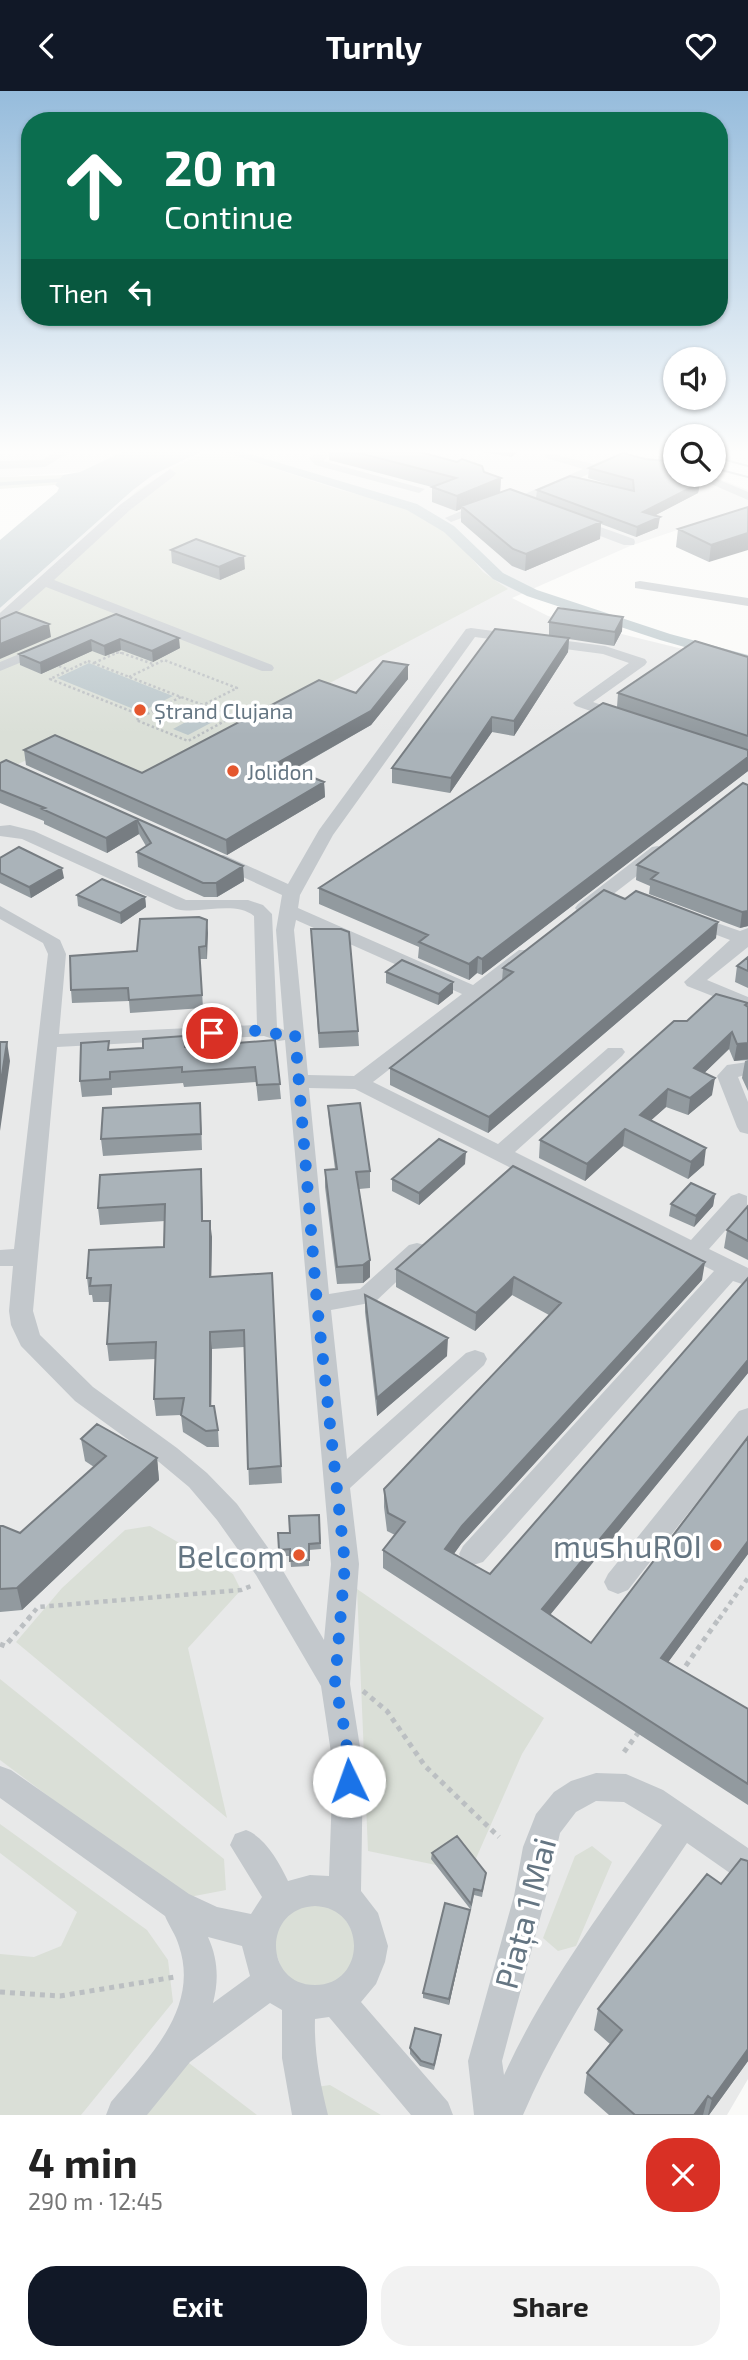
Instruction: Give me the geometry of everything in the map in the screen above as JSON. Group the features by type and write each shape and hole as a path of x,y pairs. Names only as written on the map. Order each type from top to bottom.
{"street":[{"path":"0,620 47,582 83,545"},
{"path":"47,582 267,668"},
{"path":"640,585 748,602"},
{"path":"101,623 125,613"},
{"path":"345,1897 348,1766 336,1677 345,1564 317,1304 285,930 290,901 325,834 471,632 605,650 640,662 581,703 632,720"},
{"path":"0,667 65,639"},
{"path":"0,831 10,830 28,835 156,896 190,907 247,904 261,910 267,1030"},
{"path":"569,920 674,839"},
{"path":"203,853 290,901 475,993"},
{"path":"610,888 635,897"},
{"path":"0,911 51,940 57,954 48,1041 12,1257 21,1311 30,1340 84,1394 198,1480 228,1512 336,1677"},
{"path":"671,911 746,938 694,982 748,1004"},
{"path":"359,1083 538,944"},
{"path":"48,1041 267,1030 279,1035 295,1034"},
{"path":"498,1181 508,1159 615,1052"},
{"path":"748,1068 734,1069 727,1076 748,1127"},
{"path":"299,1081 359,1083 739,1274 473,1554"},
{"path":"694,1251 739,1201"},
{"path":"317,1304 367,1296 437,1234"},
{"path":"336,1485 475,1359"},
{"path":"618,1582 748,1418"},
{"path":"0,1780 177,1907 219,1926 261,1931"},
{"name":"Piața 1 Mai","path":"492,2115 485,2061 530,1896 539,1847 556,1811 582,1791 609,1786 626,1787 640,1793 748,1867"},
{"name":"Piața 1 Mai","path":"505,2115 533,2051 561,2003 682,1821"},
{"path":"246,1845 271,1880 280,1902"},
{"path":"313,1889 330,1891 345,1897 359,1908 367,1923 371,1940 369,1958 362,1974 351,1988 318,2002 300,2000 284,1993 271,1982 262,1966 258,1949 261,1931 268,1915 280,1902 296,1893 313,1889"},
{"path":"177,1907 198,1947 202,1973 197,1999 178,2050"},
{"path":"124,2115 178,2050 271,1982"},
{"path":"335,1997 435,2115"},
{"path":"300,2000 296,2025 299,2070 310,2115"}],"path":[{"path":"94,663 120,652 154,665"},
{"path":"129,677 164,660 237,688 203,705"},
{"path":"143,716 50,679 88,661 234,716 188,741 136,720 181,697"},
{"path":"59,666 69,670"},
{"path":"0,1644 5,1646 38,1607 242,1590 273,1578"},
{"path":"672,1684 748,1579"},
{"path":"336,1677 387,1711 425,1766 499,1837"},
{"path":"624,1752 638,1733"},
{"path":"0,1992 60,1996 202,1973"}],"shaded area":[{"path":"0,545 70,545 0,608"},
{"path":"70,545 632,545 512,598 548,616 748,665 748,2079 727,2115 0,2115 0,608"},
{"path":"76,545 460,545 483,572 508,589 142,782 59,744 0,773 0,613"},
{"path":"89,663 173,696 141,712 57,678"},
{"path":"202,713 218,719 188,735 173,729"},
{"path":"150,1526 233,1574 241,1590 188,1648 227,1818 16,1642 62,1588 125,1530"},
{"path":"357,1589 544,1718 522,1754 470,1872 368,1851"},
{"path":"0,1679 224,1859 226,1890 184,1898 0,1760"},
{"path":"0,1824 147,1930 168,1960 173,2002 81,2115 0,2115 0,1954 34,1957 61,1946 77,1912 0,1853"},
{"path":"592,1846 612,1862 576,1946 558,1951 543,1938 575,1856"},
{"path":"332,1899 364,1949 337,1989 289,1988 268,1932 286,1906"},
{"path":"185,2060 257,2115 140,2115"},
{"path":"330,2085 381,2115 310,2115 303,2089"}],"building":[{"path":"181,545 214,545 244,556 219,567 171,550"},
{"path":"509,545 546,545 526,554"},
{"path":"558,608 623,617 615,632 549,622"},
{"path":"16,612 49,624 0,644 0,619"},
{"path":"116,614 179,638 152,651 120,639 104,646 91,640 40,663 19,654"},
{"path":"495,629 569,638 514,721 492,717 451,778 392,768"},
{"path":"695,641 748,657 748,736 618,693"},
{"name":"Jolidon","path":"383,661 408,665 371,711 277,763 324,782 226,840 24,750 55,735 142,773 319,680 356,693"},
{"path":"603,703 748,750 748,757 482,959 478,957 469,964 419,942 428,935 319,888"},
{"path":"6,760 243,866 216,883 203,883 137,852 151,843 137,820 106,838 42,809 45,808 0,790 0,763"},
{"path":"743,783 748,785 748,911 742,912 651,879 658,873 637,865"},
{"path":"19,847 62,868 29,887 0,873 0,858"},
{"path":"102,879 145,897 120,913 77,895"},
{"path":"604,890 625,899 636,891 718,922 489,1117 390,1068 513,972 503,968"},
{"path":"199,917 207,920 206,946 199,947 202,995 129,1000 128,988 71,990 70,956 137,951 140,919"},
{"path":"311,929 341,929 349,932 358,1031 319,1033"},
{"path":"748,957 748,971 737,966"},
{"path":"402,960 453,982 439,994 386,972"},
{"path":"716,994 748,1003 745,1005 748,1007 748,1043 737,1044 732,1032 694,1068 715,1078 690,1098 668,1089 640,1115 706,1148 691,1162 625,1129 587,1164 540,1140 674,1021 687,1021"},
{"path":"184,1036 185,1047 275,1040 280,1084 257,1085 255,1067 182,1072 182,1067 110,1072 110,1079 80,1081 81,1043 109,1041 108,1050 143,1048 143,1039"},
{"path":"0,1042 7,1042 0,1088"},
{"path":"200,1103 201,1134 101,1139 103,1108"},
{"path":"360,1103 370,1171 356,1172 370,1260 363,1265 337,1267 325,1170 337,1169 328,1106"},
{"path":"439,1139 466,1152 419,1193 392,1179"},
{"path":"513,1166 705,1262 462,1526 445,1549 490,1574 748,1278 748,1360 542,1609 591,1643 748,1437 748,1541 661,1658 748,1709 748,1784 383,1550 405,1522 388,1513 384,1489 561,1303 514,1277 476,1313 396,1269"},
{"path":"201,1169 202,1221 210,1221 210,1277 272,1273 281,1466 248,1469 244,1330 210,1332 210,1406 214,1406 218,1430 206,1431 181,1415 184,1398 154,1399 156,1342 107,1344 111,1285 90,1286 91,1278 87,1278 89,1250 164,1247 165,1204 98,1208 100,1175"},
{"path":"691,1183 715,1194 696,1216 671,1204"},
{"path":"748,1206 748,1241 727,1230"},
{"path":"365,1295 448,1338 377,1398"},
{"path":"97,1424 157,1458 17,1588 0,1589 0,1526 20,1533 106,1456 81,1439"},
{"path":"319,1515 320,1543 309,1544 309,1560 290,1561 290,1549 279,1550 278,1533 290,1533 289,1516"},
{"path":"457,1836 486,1873 482,1891 474,1889 471,1904 432,1853"},
{"path":"741,1859 748,1861 748,2049 712,2099 708,2096 694,2115 635,2115 587,2073 622,2030 598,2009 707,1874 721,1884"},
{"path":"445,1903 470,1910 449,1999 423,1993"},
{"path":"415,2028 441,2035 434,2065 421,2061 410,2048"}],"waterway":[{"path":"466,545 498,576 532,593 665,637 748,660"}],"place":[{"name":"Ștrand Clujana","path":"140,710"},
{"name":"Jolidon","path":"233,771"},
{"name":"mushuROI","path":"716,1545"},
{"name":"Belcom","path":"299,1555"}],"route":[{"path":"212,1033 267,1030 279,1035 295,1034 317,1304 345,1564 335,1683 346,1737 349,1781"}]}
